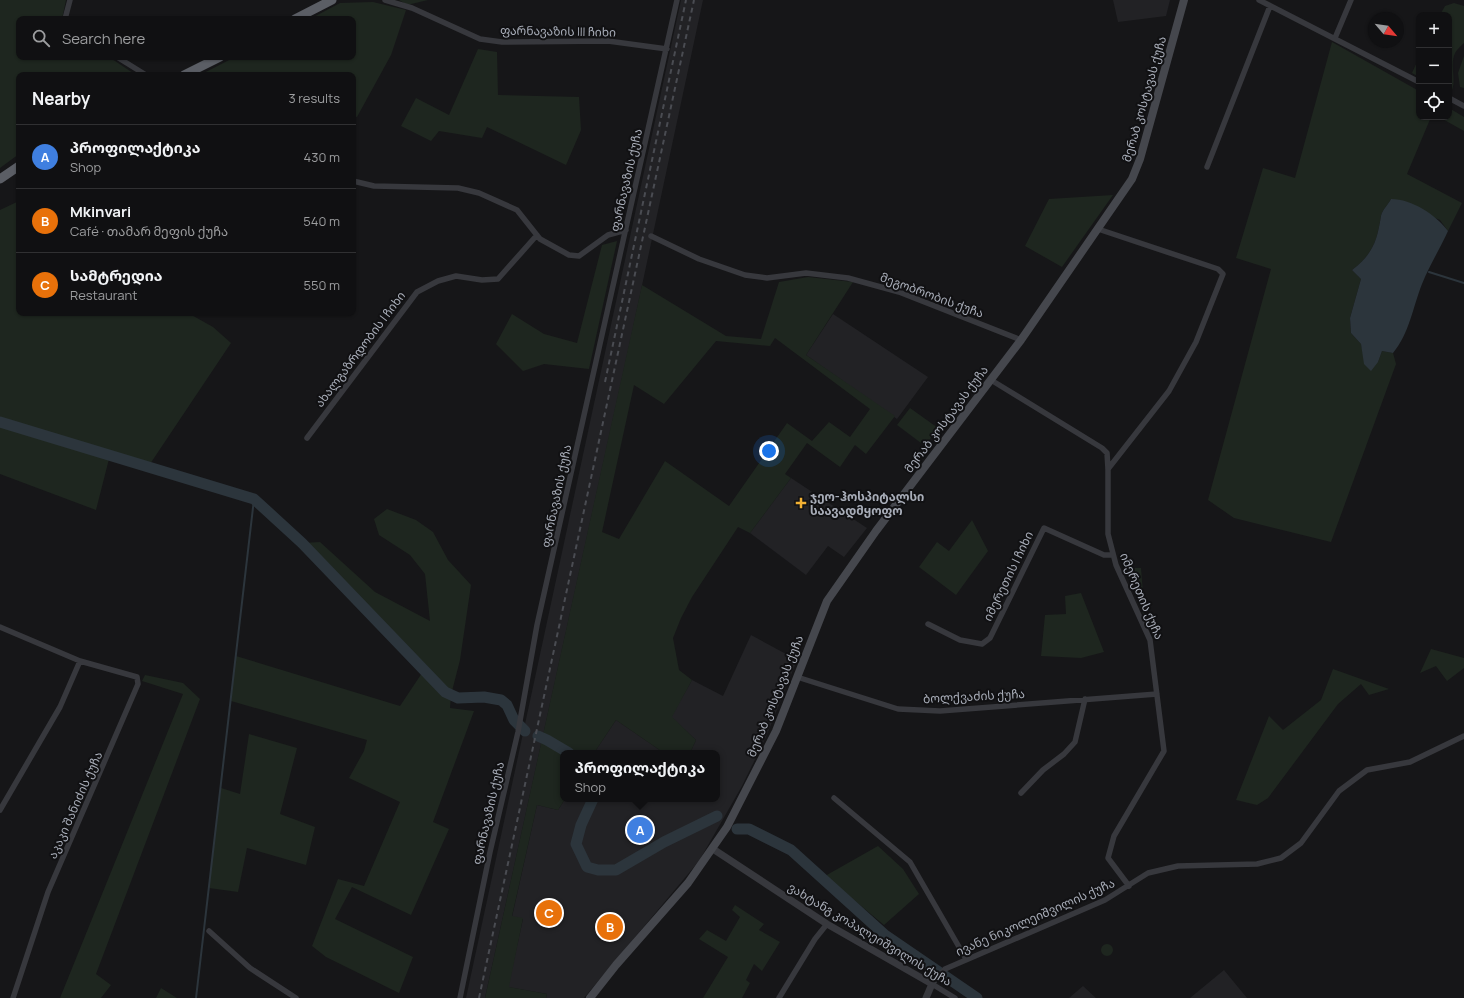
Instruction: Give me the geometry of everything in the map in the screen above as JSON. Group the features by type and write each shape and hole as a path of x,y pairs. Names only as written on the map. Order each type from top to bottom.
{"highway":[{"path":"301,16 332,0"},
{"path":"190,72 214,60"},
{"path":"0,179 16,168"}],"main road":[{"name":"მერაბ კოსტავას ქუჩა","path":"590,998 616,965 688,883 713,849 756,773 776,731 827,601 876,531 1021,340 1132,179 1140,159 1184,0"}],"street":[{"path":"66,16 70,0"},
{"name":"ფარნავაზის III ჩიხი","path":"386,0 412,8 480,39 502,42 608,41 667,49"},
{"name":"ფარნავაზის ქუჩა","path":"460,998 490,852 518,732 537,625 677,0"},
{"path":"1258,0 1416,80"},
{"path":"1335,38 1351,0"},
{"path":"1207,167 1270,6"},
{"path":"123,60 141,72"},
{"path":"1452,100 1464,106"},
{"path":"356,182 374,186 458,188 479,193 517,210 540,239 569,255 579,256 608,235 626,230"},
{"path":"1098,229 1218,269 1223,274 1196,342 1169,391 1108,469"},
{"name":"ახალგაზრდობის I ჩიხი","path":"307,438 417,292 438,281 456,276 482,280 498,279 537,235"},
{"name":"მეგობრობის ქუჩა","path":"651,236 699,260 745,275 767,278 806,273 848,278 899,292 1021,340"},
{"name":"იმერეთის ქუჩა","path":"991,380 1102,448 1107,453 1108,534 1112,555 1150,640 1164,751 1114,836 1108,858 1129,886"},
{"name":"იმერეთის I ჩიხი","path":"928,624 960,640 982,644 990,638 1044,528 1104,555 1112,555"},
{"path":"0,627 80,661 60,707 0,810"},
{"name":"აკაკი შანიძის ქუჩა","path":"13,998 48,892 138,684 137,676 80,661"},
{"name":"ბოლქვაძის ქუჩა","path":"797,677 898,709 940,711 1157,694"},
{"path":"1021,793 1043,770 1064,754 1075,742 1085,699"},
{"name":"ივანე ნიკოლეიშვილის ქუჩა","path":"932,984 945,970 1104,900 1148,873 1178,866 1257,864 1281,858 1301,843 1339,792 1367,770 1410,762 1464,736"},
{"path":"834,798 910,862 966,960"},
{"name":"ვახტანგ კოპალეიშვილის ქუჩა","path":"713,849 827,924 955,998"},
{"path":"779,998 815,939 827,924"},
{"path":"209,930 250,968 296,998"},
{"path":"926,998 932,984"}],"shaded area":[{"path":"0,0 66,0 63,16 16,16 16,60 114,60 132,72 16,72 16,156 0,168"},
{"path":"399,0 428,0 407,5"},
{"path":"681,0 703,0 631,337 485,998 466,998"},
{"path":"1113,0 1170,0 1166,16 1118,22"},
{"path":"373,2 406,10 391,55 357,117 356,72 206,72 229,60 356,60 356,16 316,16 340,3"},
{"path":"1454,3 1464,6 1464,43 1458,49 1453,58 1454,80 1452,90 1452,12 1442,12 1445,6"},
{"path":"1332,42 1416,89 1416,120 1430,120 1407,174 1462,203 1448,231 1440,220 1391,199 1382,214 1378,233 1373,246 1365,258 1352,270 1361,279 1350,318 1351,333 1361,344 1363,353 1378,362 1382,351 1393,353 1396,364 1331,542 1234,518 1208,500 1271,269 1236,258 1263,168 1295,178"},
{"path":"478,49 497,52 498,95 579,97 581,130 566,165 487,127 482,138 439,131 431,141 401,126 416,98 449,115"},
{"path":"1464,56 1464,88 1460,87 1458,73"},
{"path":"1416,64 1416,75 1412,73"},
{"path":"1452,110 1464,117 1464,131 1444,120 1452,120"},
{"path":"1113,195 1062,267 1025,246 1049,199"},
{"path":"1391,199 1407,202 1423,209 1437,219 1448,231 1425,277 1403,337 1393,353 1382,351 1378,362 1371,371 1364,364 1361,344 1351,333 1350,318 1361,279 1352,270 1365,258 1373,246 1378,233 1382,214"},
{"path":"16,202 16,316 193,316 213,327 231,343 148,467 110,455 96,510 0,474 0,210"},
{"path":"617,241 589,369 544,364 523,371 496,344 512,314 544,334 577,343 602,245"},
{"path":"808,277 853,282 806,355 895,416 866,454 855,445 840,467 807,443 785,474 791,478 750,533 738,527 692,597 673,638 679,670 692,680 672,717 696,740 691,750 660,750 616,720 596,750 560,750 560,802 563,802 558,810 537,805 512,916 523,918 509,987 547,994 546,998 485,998 642,285 726,336 761,339 779,282","holes":["775,338 870,409 850,437 829,422 812,441 787,423 729,506 665,461 619,539 602,532 634,385 664,404 716,341 770,346"]},
{"path":"833,314 928,377 897,419 806,355"},
{"path":"910,408 938,428 925,446 897,425"},
{"name":"ჯეო-ჰოსპიტალსი საავადმყოფო","path":"791,478 867,528 844,557 828,546 806,575 750,533"},
{"path":"387,509 416,520 433,532 448,560 471,585 460,660 451,695 450,708 474,711 433,822 449,829 411,915 352,887 335,919 413,957 399,993 326,957 312,946 338,879 364,886 400,802 349,778 364,751 367,740 231,701 236,656 400,706 424,670 302,543 320,542 375,592 430,621 425,574 410,555 379,535 374,519"},
{"path":"972,520 988,551 956,595 919,567 937,542 949,551"},
{"path":"1125,568 1141,568 1145,619"},
{"path":"1081,593 1104,652 1081,658 1041,656 1045,615 1066,614 1065,596"},
{"path":"751,635 797,660 766,737 742,786 699,861 584,998 546,998 547,994 508,987 523,919 512,917 537,805 558,810 563,802 720,802 720,750 691,750 696,740 671,717 692,680 723,696"},
{"path":"1431,649 1464,658 1464,668 1447,681 1436,666 1420,673"},
{"path":"1333,669 1389,689 1369,695 1361,684 1338,704 1268,798 1257,805 1236,800 1269,716 1283,730 1321,700"},
{"path":"145,675 183,683 200,699 96,974 111,985 101,998 60,998 183,694 142,681"},
{"path":"616,720 660,750 596,750"},
{"path":"249,734 297,748 280,814 315,827 306,865 247,848 238,892 209,888 221,788 240,794"},
{"path":"878,846 903,869 919,894 884,925 825,876"},
{"path":"735,905 764,924 759,930 780,942 762,971 754,964 746,980 750,983 742,998 703,998 728,957 699,939 707,930 726,941 740,917 732,910"},
{"path":"1105,944 1109,944 1113,950 1109,956 1105,956 1101,952 1101,948"},
{"path":"1224,970 1247,998 1190,998"},
{"path":"1083,986 1096,998 1069,998"},
{"path":"161,988 177,998 156,998"}],"waterway":[{"path":"1429,272 1464,283"},
{"path":"0,422 254,499 302,543 445,692 458,698 484,697 501,700 507,705 514,720 525,731"},
{"path":"196,998 254,499"},
{"path":"538,736 564,750"},
{"path":"592,802 581,825 576,844 587,867 598,870 616,870 664,842 717,816"},
{"path":"737,829 749,829 791,850 885,935 977,998"}],"railway":[{"path":"605,382 686,0"},
{"path":"479,998 694,0"}],"place":[{"name":"ჯეო-ჰოსპიტალსი საავადმყოფო","path":"801,503"},
{"name":"პროფილაქტიკა","path":"640,830"},
{"name":"სამტრედია","path":"549,913"},
{"name":"Mkinvari","path":"610,927"}]}
